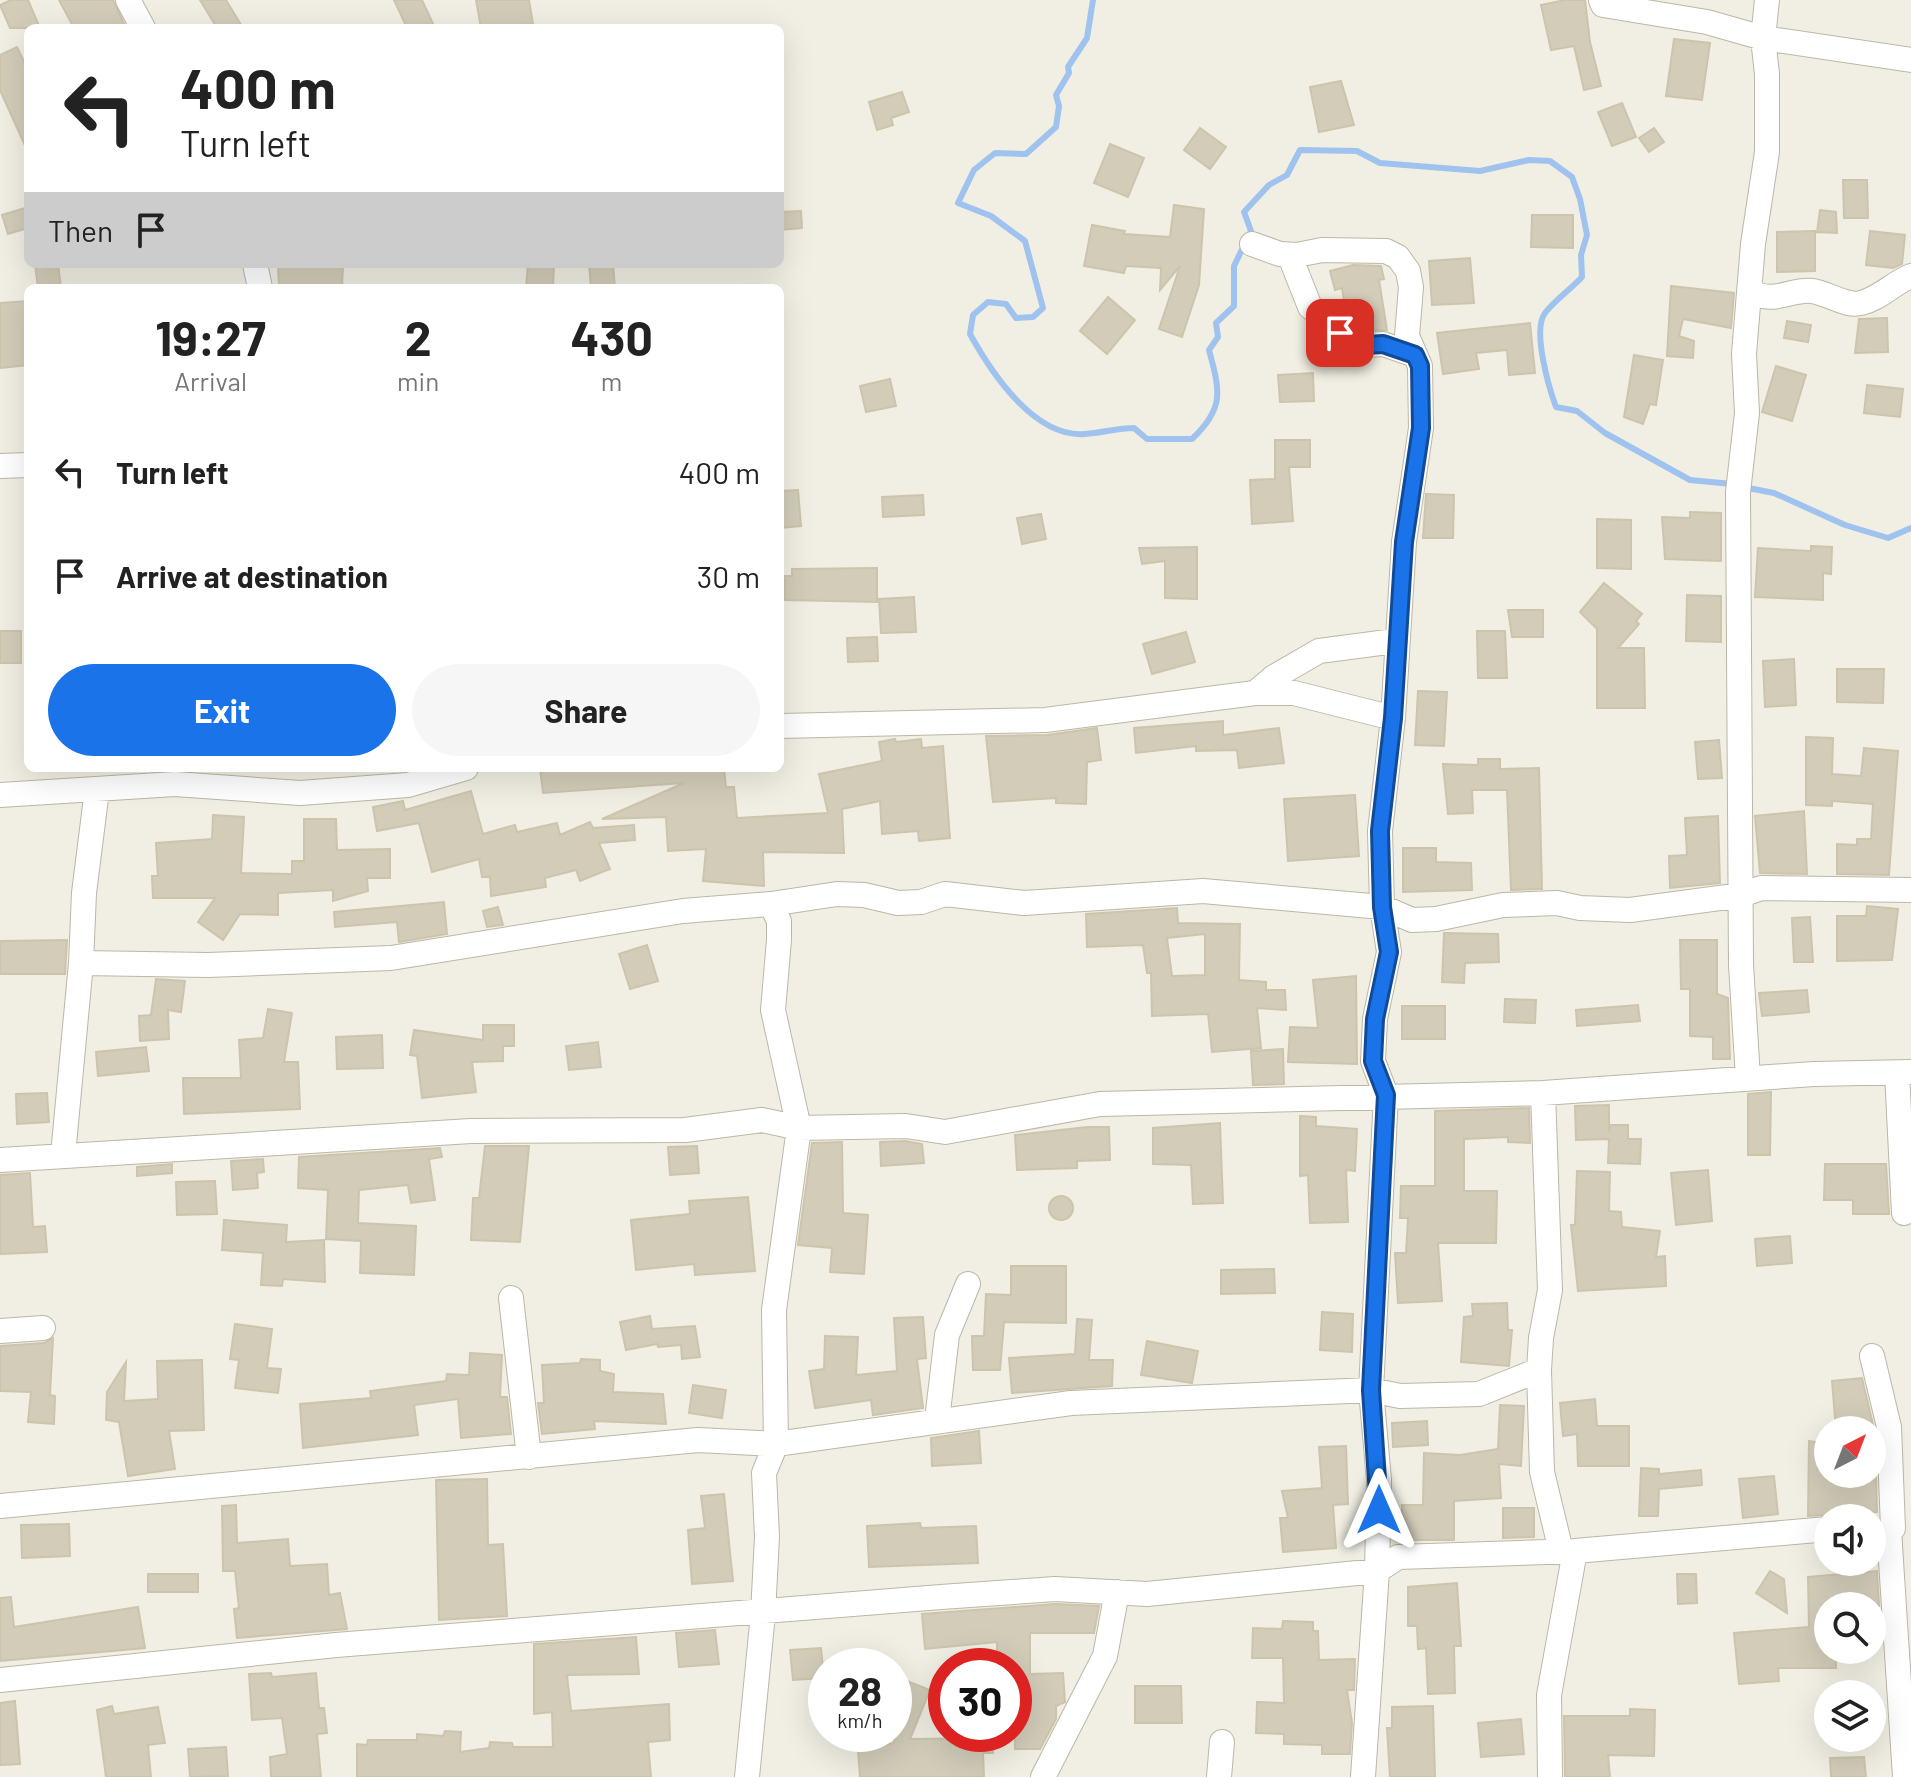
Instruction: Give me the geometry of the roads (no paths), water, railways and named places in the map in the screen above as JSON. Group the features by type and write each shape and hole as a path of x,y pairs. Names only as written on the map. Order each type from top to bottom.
{"street":[{"path":"128,0 141,24"},
{"path":"1601,0 1603,5 1707,22 1763,38 1911,60"},
{"path":"1748,1078 1741,965 1738,492 1747,413 1744,354 1753,244 1767,152 1767,74 1763,38 1767,0"},
{"path":"1252,244 1280,254 1297,255 1322,250 1386,251 1398,257 1408,271 1411,287 1407,336 1420,366 1421,428 1404,542 1395,641 1393,718 1380,831 1382,907 1389,952 1375,1019 1373,1061 1386,1095 1371,1390 1379,1480 1377,1571 1363,1777"},
{"path":"1297,255 1293,264 1304,296 1349,346 1383,344 1415,355"},
{"path":"1751,291 1761,297 1781,298 1810,291 1858,305 1888,293 1911,276"},
{"path":"0,466 24,465"},
{"path":"1255,693 1286,668 1319,651 1395,641"},
{"path":"784,726 1045,720 1255,693 1294,693 1393,718"},
{"path":"0,795 175,784 300,793 408,785 452,772"},
{"path":"63,1155 81,963 84,893 97,790"},
{"path":"81,963 208,965 391,958 683,911 771,904 837,894 864,895 898,903 921,902 945,894 1024,903 1178,890 1382,907 1412,920 1436,919 1503,905 1557,903 1580,908 1630,910 1742,895 1761,888 1911,890"},
{"path":"747,1777 763,1614 767,1537 764,1473 776,1444 774,1310 799,1128 773,1010 779,921 771,904"},
{"path":"0,1160 471,1131 685,1130 762,1120 799,1128 906,1126 945,1132 1100,1104 1543,1093 1748,1078 1904,1072 1904,1213"},
{"path":"1543,1093 1550,1290 1539,1370 1542,1472 1568,1551 1549,1695 1550,1777"},
{"path":"937,1420 947,1335 968,1284"},
{"path":"511,1298 529,1457"},
{"path":"0,1331 43,1328"},
{"path":"1872,1356 1889,1427 1892,1527 1889,1530 1905,1777"},
{"path":"0,1506 698,1440 776,1444 1071,1403 1371,1390 1400,1396 1479,1394 1539,1370"},
{"path":"1889,1427 1911,1444"},
{"path":"0,1680 336,1645 1055,1589 1147,1594 1377,1571 1398,1557 1568,1551 1814,1530"},
{"path":"1043,1777 1105,1656 1117,1592"},
{"path":"1219,1777 1222,1742"}],"waterway":[{"path":"1093,0 1087,38 1068,67 1069,73 1056,95 1059,106 1056,127 1026,154 995,153 974,170 958,203 991,216 1025,241 1043,308 1033,317 1016,318 1006,304 988,302 973,315 970,334 1002,383 1032,414 1066,432 1085,434 1134,428 1147,439 1192,439 1215,408 1216,377 1209,350 1218,337 1216,323 1234,306 1234,266 1251,231 1244,212 1269,185 1287,175 1300,150 1357,151 1380,163 1480,171 1529,160 1550,161 1572,177 1587,235 1581,255 1582,277 1549,308 1541,321 1543,359 1556,407 1577,411 1605,433 1690,480 1732,484"},
{"path":"1743,487 1774,493 1845,525 1888,538 1911,528"}]}
